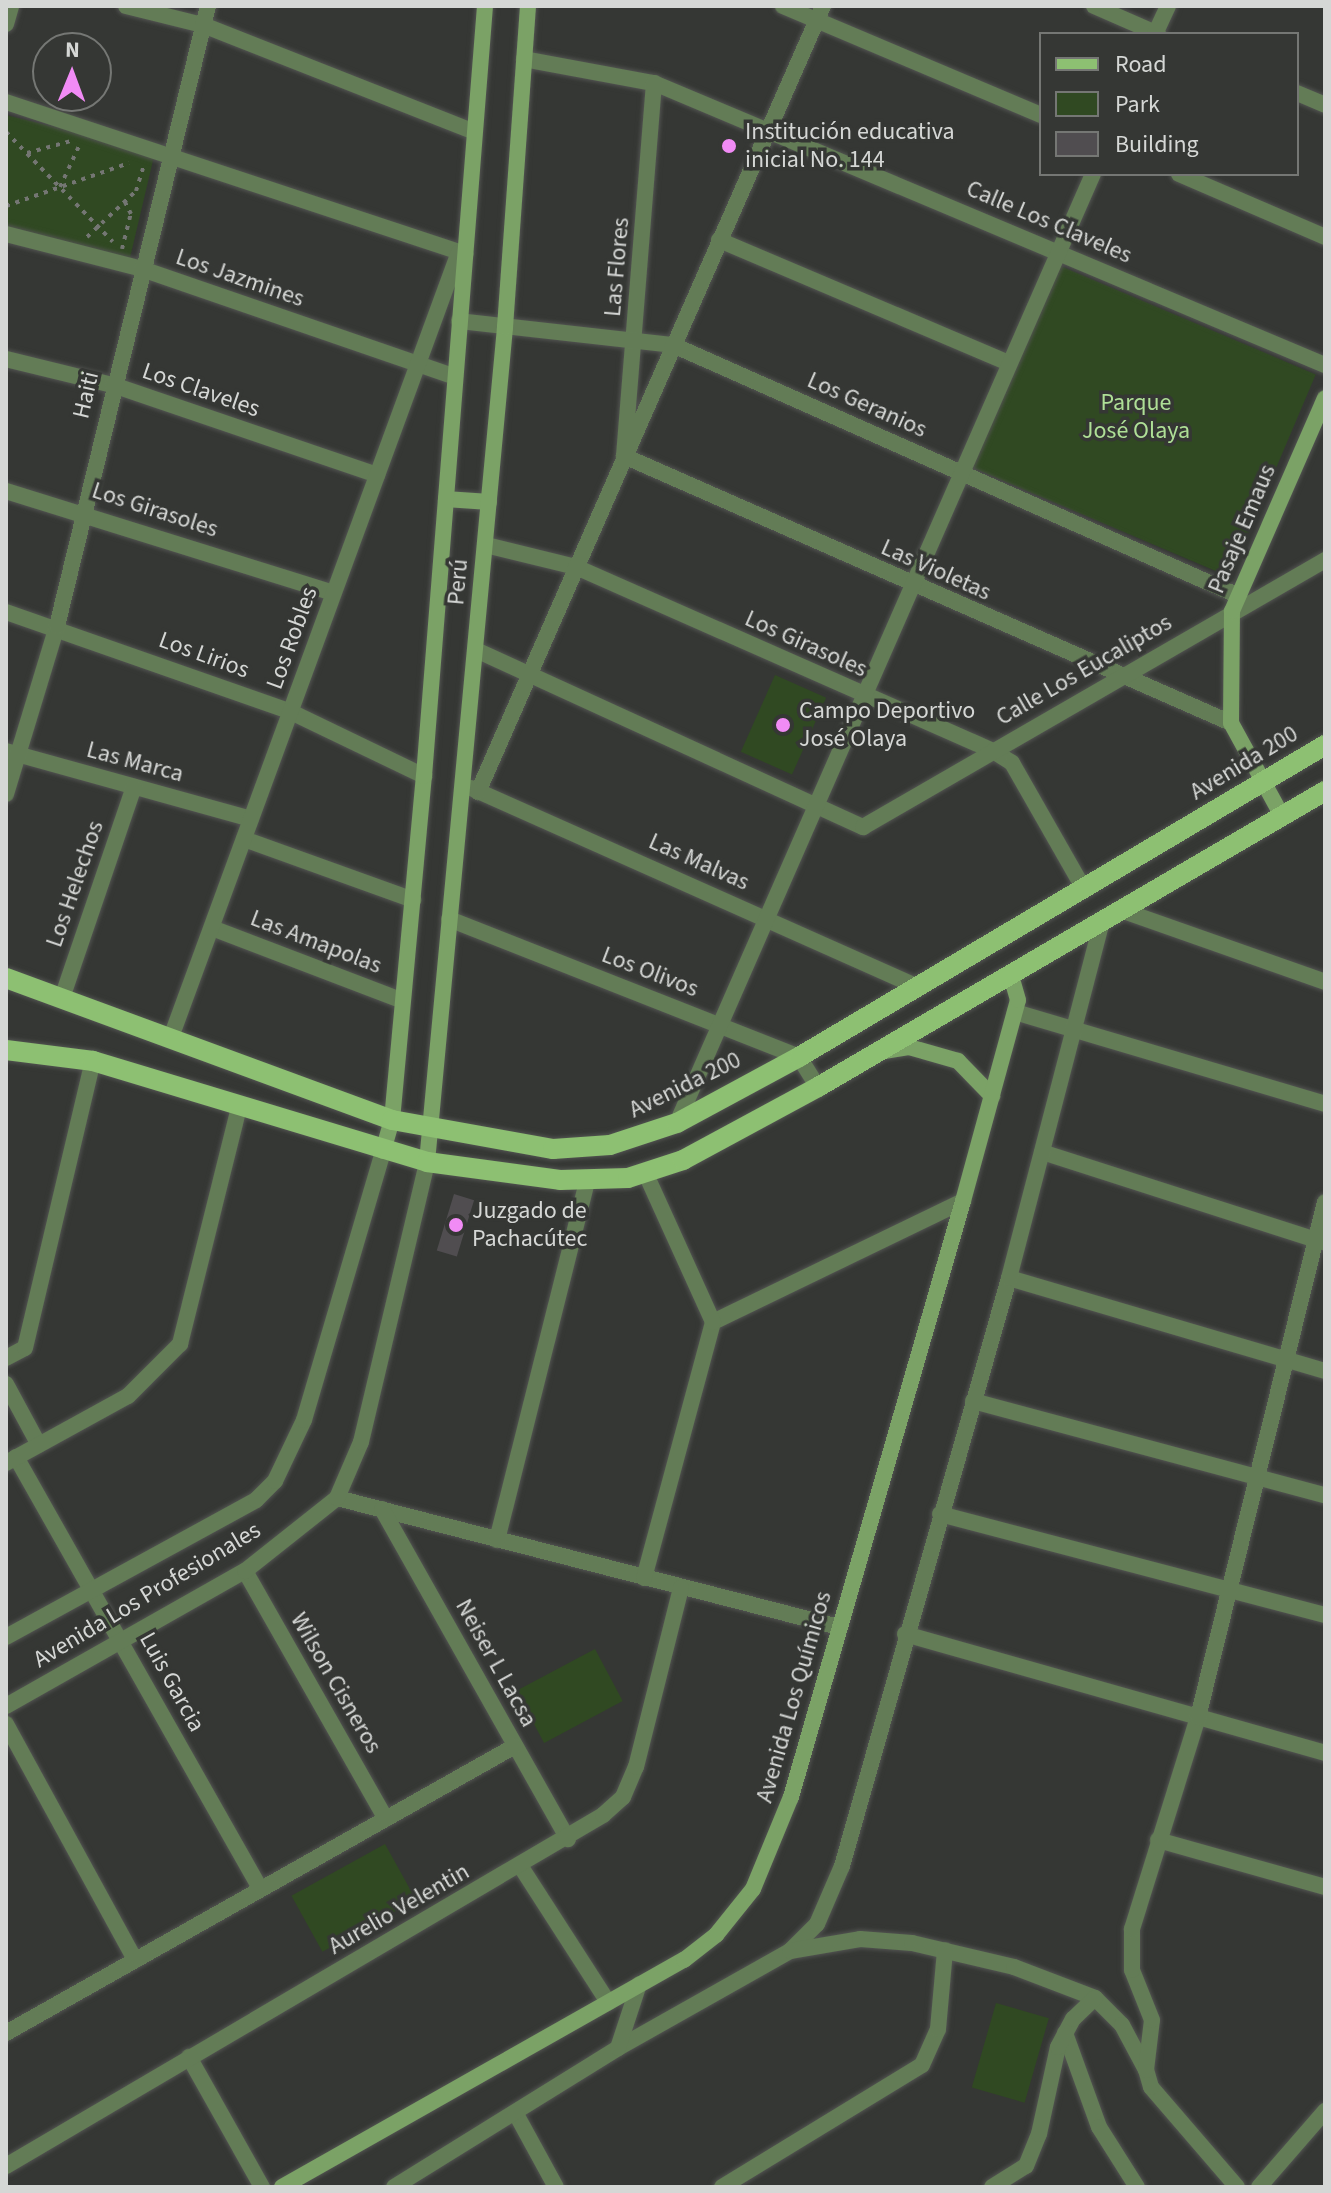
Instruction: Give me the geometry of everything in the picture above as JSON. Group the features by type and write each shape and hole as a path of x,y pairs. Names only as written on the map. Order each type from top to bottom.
{"main road":[{"name":"Perú","path":"383,1151 392,1120 424,776 483,6"},
{"name":"Perú","path":"427,1162 486,545 529,7"},
{"name":"Pasaje Emaus","path":"1282,816 1231,723 1236,603 1325,398"},
{"path":"446,499 489,502"},
{"name":"Avenida 200","path":"6,978 392,1120 432,1130 553,1149 588,1148 641,1138 677,1123 799,1057 1325,745"},
{"path":"6,1050 93,1061 427,1162 587,1181 646,1174 818,1087 1325,791"},
{"name":"Avenida Los Químicos","path":"282,2187 639,1984 716,1935 753,1889 776,1842 963,1201 1015,1012 1018,985 1011,976"},
{"path":"878,1051 934,1051 958,1061 992,1096"}],"street":[{"path":"6,24 11,6"},
{"path":"126,6 203,25 474,132"},
{"name":"Haiti","path":"6,794 13,753 57,626 169,154 208,6"},
{"path":"783,6 820,13 1039,114"},
{"path":"1094,6 1152,32"},
{"path":"1157,32 1168,6"},
{"path":"478,792 820,13"},
{"name":"Calle Los Claveles","path":"524,59 654,83 769,128 1325,365"},
{"name":"Las Flores","path":"624,456 654,83"},
{"path":"1299,94 1325,105"},
{"path":"6,102 462,253"},
{"path":"677,1123 1092,176"},
{"path":"1184,176 1325,237"},
{"name":"Los Jazmines","path":"6,234 142,269 455,377"},
{"path":"719,240 1009,363"},
{"name":"Los Robles","path":"170,1040 417,366 462,253"},
{"name":"Los Geranios","path":"459,321 634,338 673,345 961,474 1236,603"},
{"name":"Los Claveles","path":"6,359 113,385 377,475"},
{"name":"Las Violetas","path":"624,456 911,586 1231,723"},
{"name":"Los Girasoles","path":"6,491 84,512 334,593"},
{"name":"Los Girasoles","path":"486,545 576,567 993,751 1012,763 1084,889"},
{"name":"Calle Los Eucaliptos","path":"476,650 863,827 1121,676 1236,603 1325,560"},
{"name":"Los Lirios","path":"6,612 57,626 291,712 424,776"},
{"name":"Las Marca","path":"13,753 251,819"},
{"name":"Las Malvas","path":"462,785 916,986"},
{"name":"Los Helechos","path":"62,998 134,787"},
{"path":"244,839 413,900"},
{"path":"1121,910 1325,982"},
{"name":"Los Olivos","path":"449,919 799,1057"},
{"path":"394,2187 618,2048 790,1951 817,1924 832,1897 1009,1278 1102,921"},
{"name":"Las Amapolas","path":"212,928 403,1001"},
{"path":"1015,1012 1325,1104"},
{"path":"799,1057 818,1087"},
{"path":"6,1358 25,1348 93,1061"},
{"path":"11,1460 128,1396 180,1344 240,1104"},
{"name":"Avenida Los Profesionales","path":"6,1637 256,1500 275,1481 304,1420 383,1151"},
{"path":"1042,1152 1320,1241"},
{"name":"Avenida Los Profesionales","path":"6,1706 245,1571 337,1498 361,1442 427,1162"},
{"path":"644,1578 713,1322 646,1174"},
{"path":"497,1540 587,1181"},
{"path":"713,1322 963,1201"},
{"path":"1146,2070 1152,2020 1132,1970 1132,1929 1198,1717 1285,1359 1320,1241 1325,1202"},
{"path":"1009,1278 1325,1371"},
{"path":"6,1384 39,1445"},
{"path":"973,1401 1325,1495"},
{"name":"Luis Garcia","path":"11,1460 92,1588 260,1889"},
{"path":"337,1498 839,1627"},
{"name":"Neiser L Lacsa","path":"382,1509 568,1839"},
{"path":"940,1514 1228,1586 1325,1615"},
{"name":"Wilson Cisneros","path":"245,1571 386,1819"},
{"name":"Aurelio Velentin","path":"6,2166 568,1839 623,1797 636,1767 681,1588"},
{"path":"905,1634 1325,1753"},
{"path":"6,1724 135,1960"},
{"path":"7,2030 515,1746"},
{"path":"1158,1840 1325,1887"},
{"path":"521,1867 608,2002"},
{"path":"790,1951 860,1939 945,1950 1014,1967 1095,1998 1122,2025 1162,2104 1237,2187"},
{"path":"722,2187 922,2065 938,2029 945,1950"},
{"path":"618,2048 639,1984"},
{"path":"992,2187 1026,2166 1065,2033 1095,1998"},
{"path":"1065,2033 1099,2127 1137,2187"},
{"path":"189,2057 262,2187"},
{"path":"1259,2187 1325,2111"},
{"path":"516,2114 556,2187"}],"path":[{"path":"6,132 120,252 131,214 125,202"},
{"path":"27,153 82,138 60,187"},
{"path":"6,206 143,158 136,191 80,244 92,247"}],"green space":[{"path":"6,115 155,152 129,262 6,231"},
{"name":"Parque José Olaya","path":"1058,265 1316,374 1230,577 972,468"},
{"name":"Campo Deportivo José Olaya","path":"775,675 826,698 792,775 741,752"},
{"path":"595,1649 623,1701 544,1743 516,1691"},
{"path":"385,1844 416,1900 322,1952 291,1896"},
{"path":"996,2003 1049,2018 1025,2103 972,2088"}],"building":[{"name":"Juzgado de Pachacútec","path":"454,1194 474,1200 457,1257 437,1250"}],"place":[{"name":"Institución educativa inicial No. 144","path":"729,146"},
{"name":"Campo Deportivo José Olaya","path":"783,725"},
{"name":"Juzgado de Pachacútec","path":"456,1225"}]}
